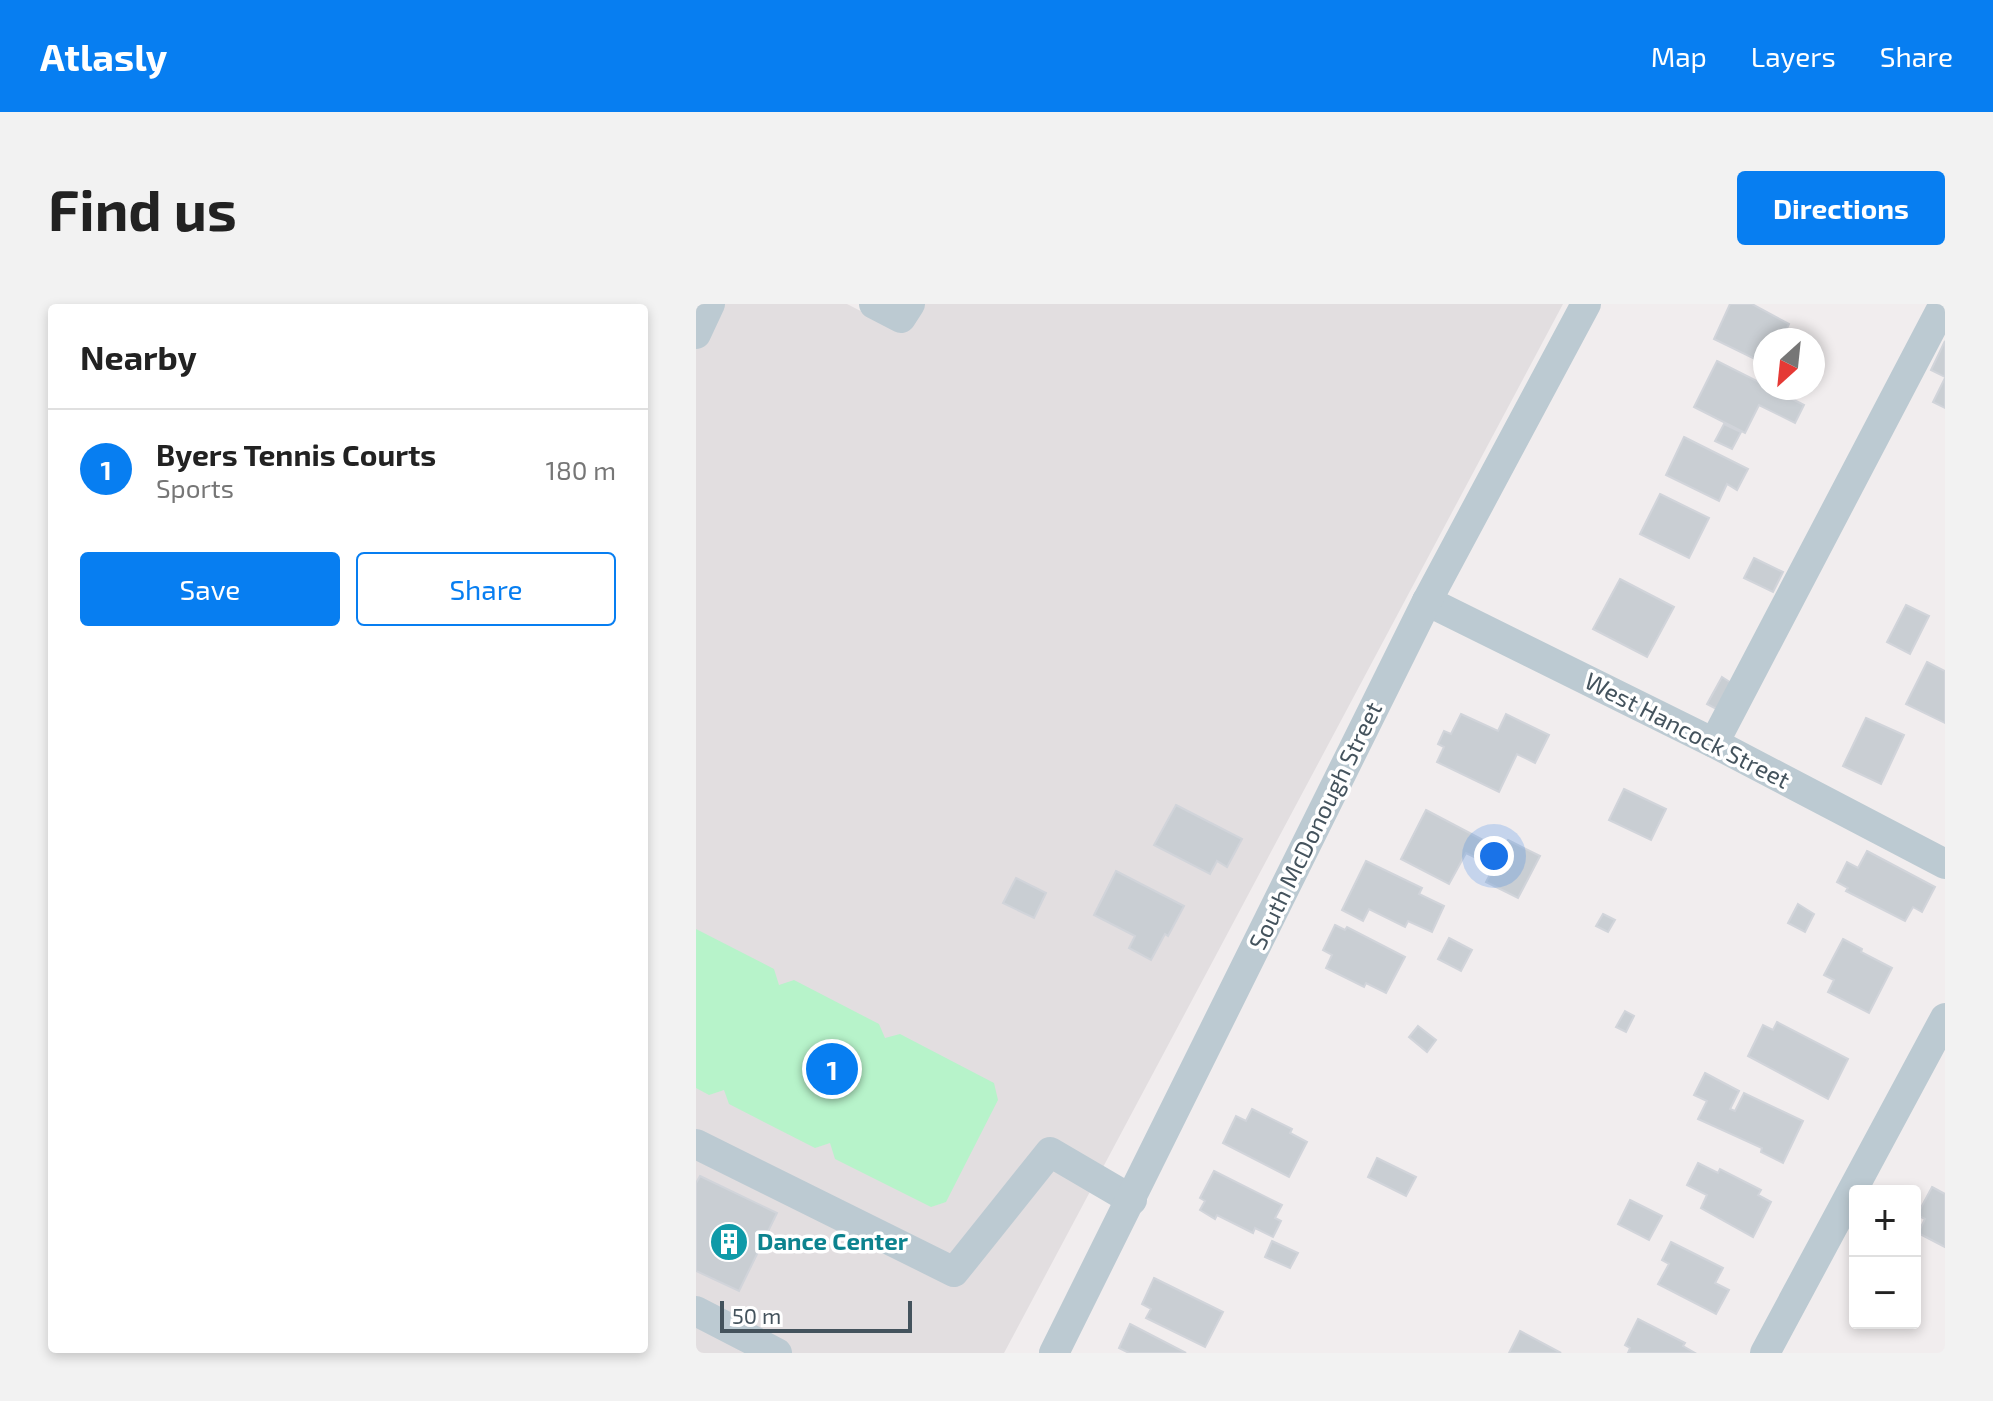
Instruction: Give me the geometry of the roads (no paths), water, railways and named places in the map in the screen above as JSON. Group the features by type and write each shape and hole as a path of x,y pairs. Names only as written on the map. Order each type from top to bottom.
{"street":[{"path":"696,334 710,304"},
{"path":"874,304 906,311"},
{"name":"South McDonough Street","path":"1054,1353 1427,601 1586,304"},
{"path":"1714,743 1944,304"},
{"name":"West Hancock Street","path":"1427,601 1714,743 1945,864"},
{"path":"1765,1353 1945,1018"},
{"path":"697,1149 954,1272 1050,1152 1132,1200"},
{"path":"696,1311 777,1353"}],"place":[{"name":"Byers Tennis Courts","path":"832,1069"},
{"name":"Dance Center","path":"729,1242"}]}
